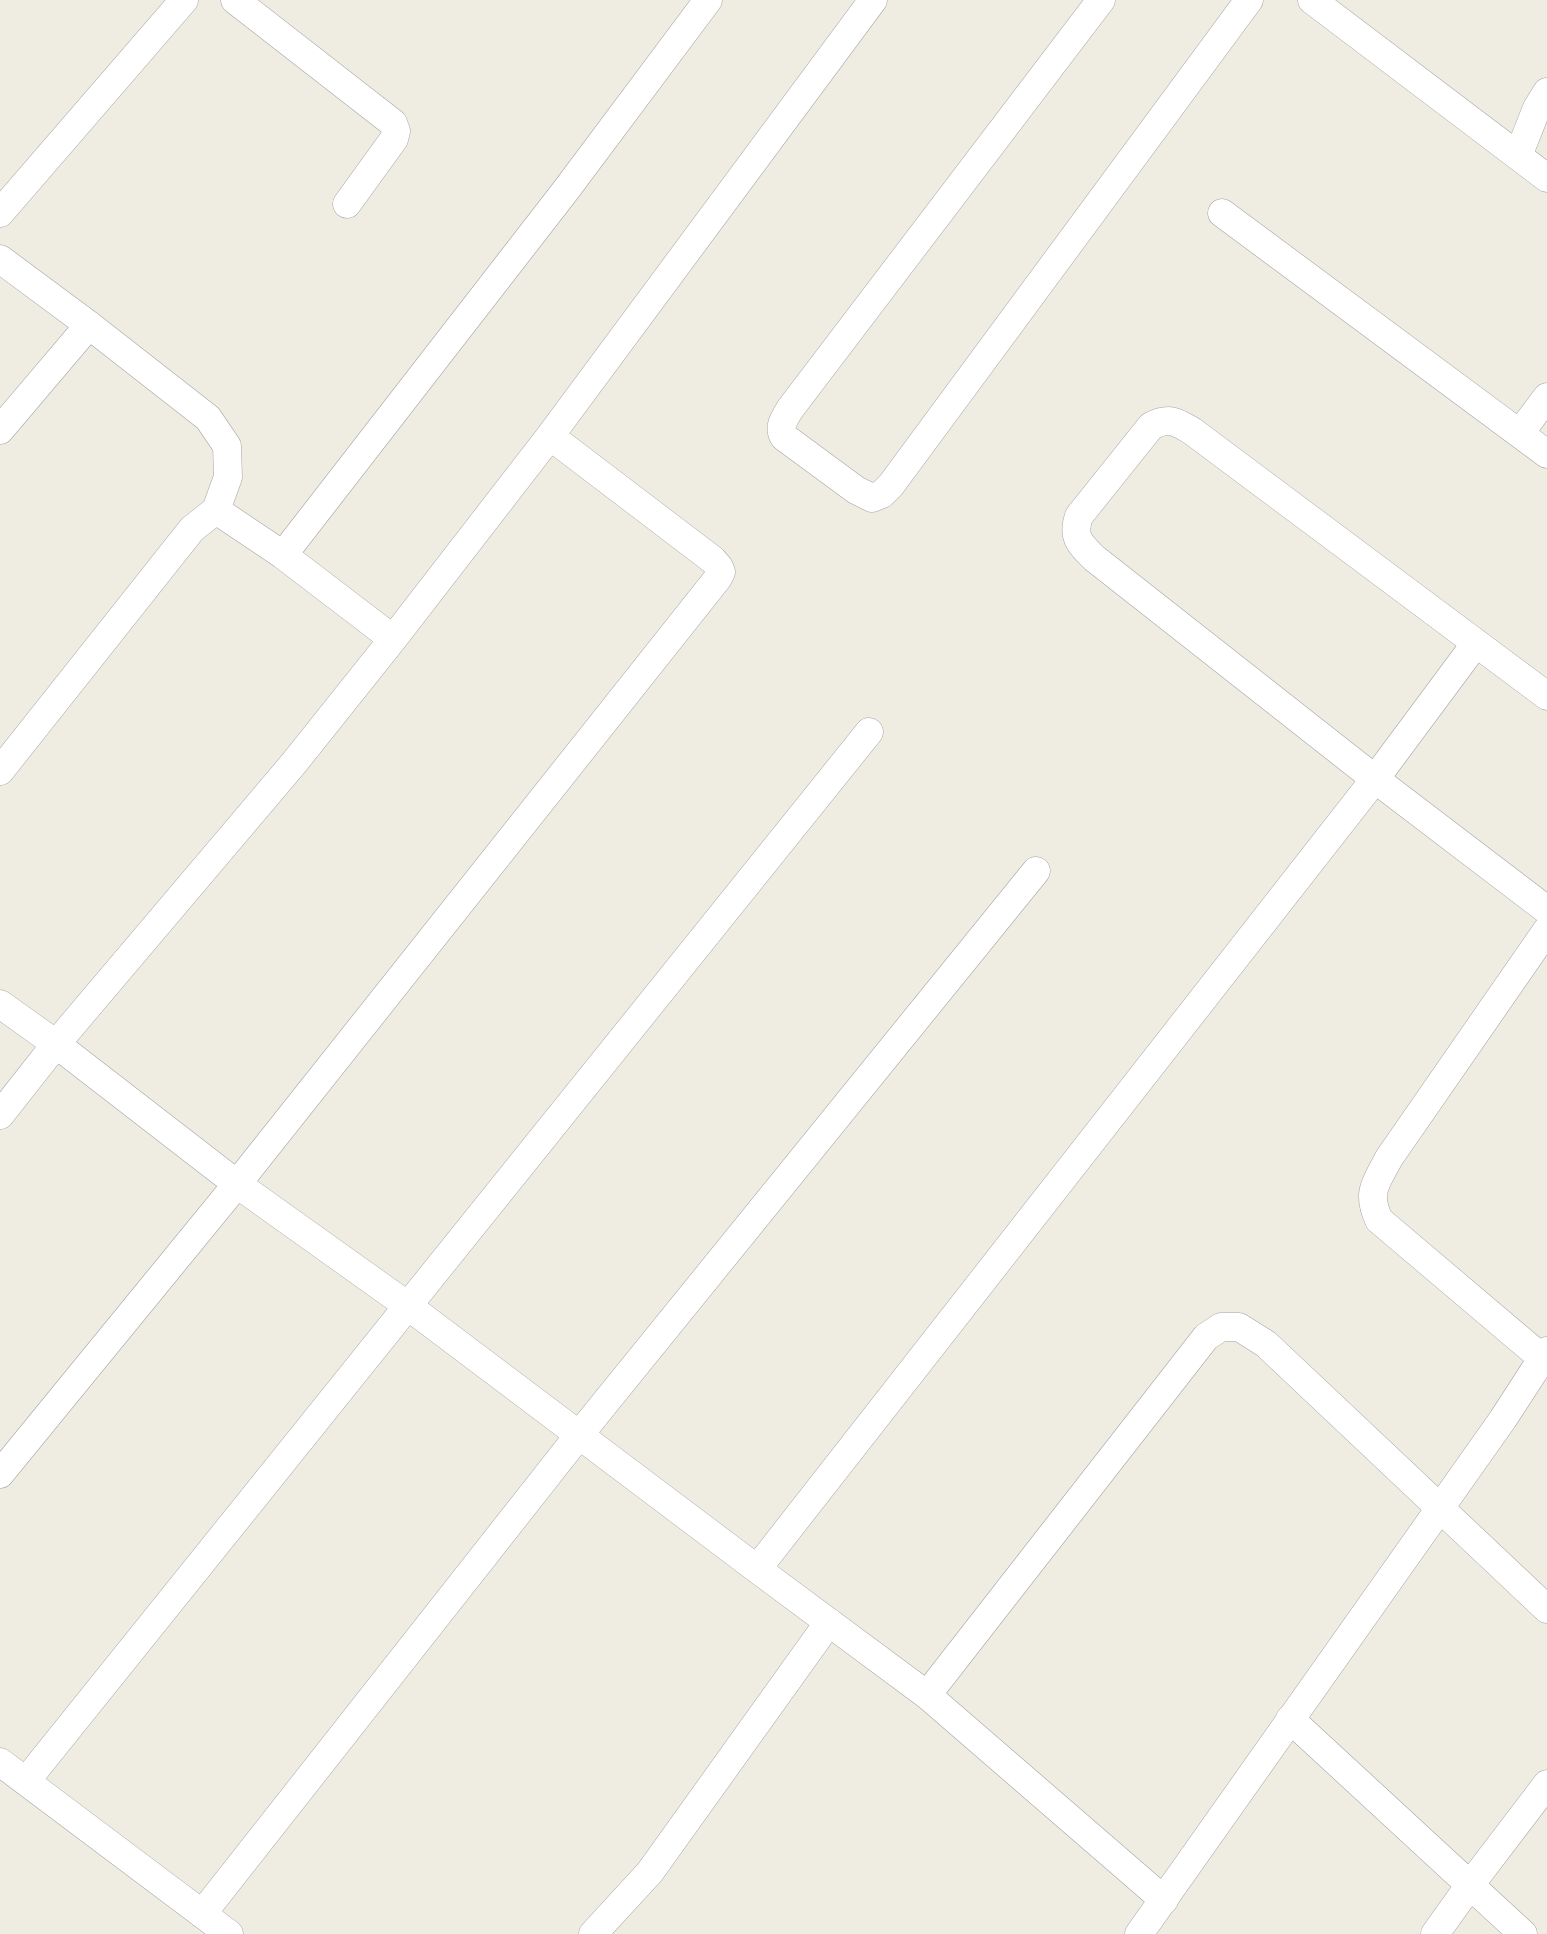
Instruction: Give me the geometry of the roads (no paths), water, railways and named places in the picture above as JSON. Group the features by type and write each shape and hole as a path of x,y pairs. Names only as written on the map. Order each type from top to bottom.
{"street":[{"path":"0,213 184,0"},
{"path":"235,0 393,123 396,132 394,139 347,204"},
{"path":"283,555 566,190 708,0"},
{"path":"0,1115 56,1044 294,763 393,638 550,436 873,0"},
{"path":"1101,0 795,402 782,423 781,432 784,438 856,490 872,498 882,494 891,485 1249,0"},
{"path":"1312,0 1547,178"},
{"path":"1518,156 1537,108 1547,92"},
{"path":"1222,213 1547,454"},
{"path":"0,259 89,325 208,418 227,446 228,477 216,510 192,529 0,771"},
{"path":"0,430 89,325"},
{"path":"1520,433 1547,397"},
{"path":"1547,696 1192,431 1178,423 1163,420 1151,426 1078,516 1074,530 1080,544 1094,558 1375,779 1547,910"},
{"path":"0,1474 237,1184 721,572 713,560 550,436"},
{"path":"216,510 283,555 393,638"},
{"path":"757,1569 1375,779 1476,643"},
{"path":"26,1781 869,732"},
{"path":"202,1914 580,1435 1036,871"},
{"path":"1139,1934 1441,1508 1545,1355 1379,1220 1372,1206 1374,1188 1389,1158 1547,930"},
{"path":"0,1004 56,1044 237,1184 408,1306 927,1696 1164,1900"},
{"path":"927,1696 1206,1337 1221,1327 1239,1328 1266,1344 1547,1609"},
{"path":"593,1934 650,1872 828,1622"},
{"path":"1290,1719 1523,1934"},
{"path":"0,1762 229,1934"},
{"path":"1435,1934 1547,1784"}]}
